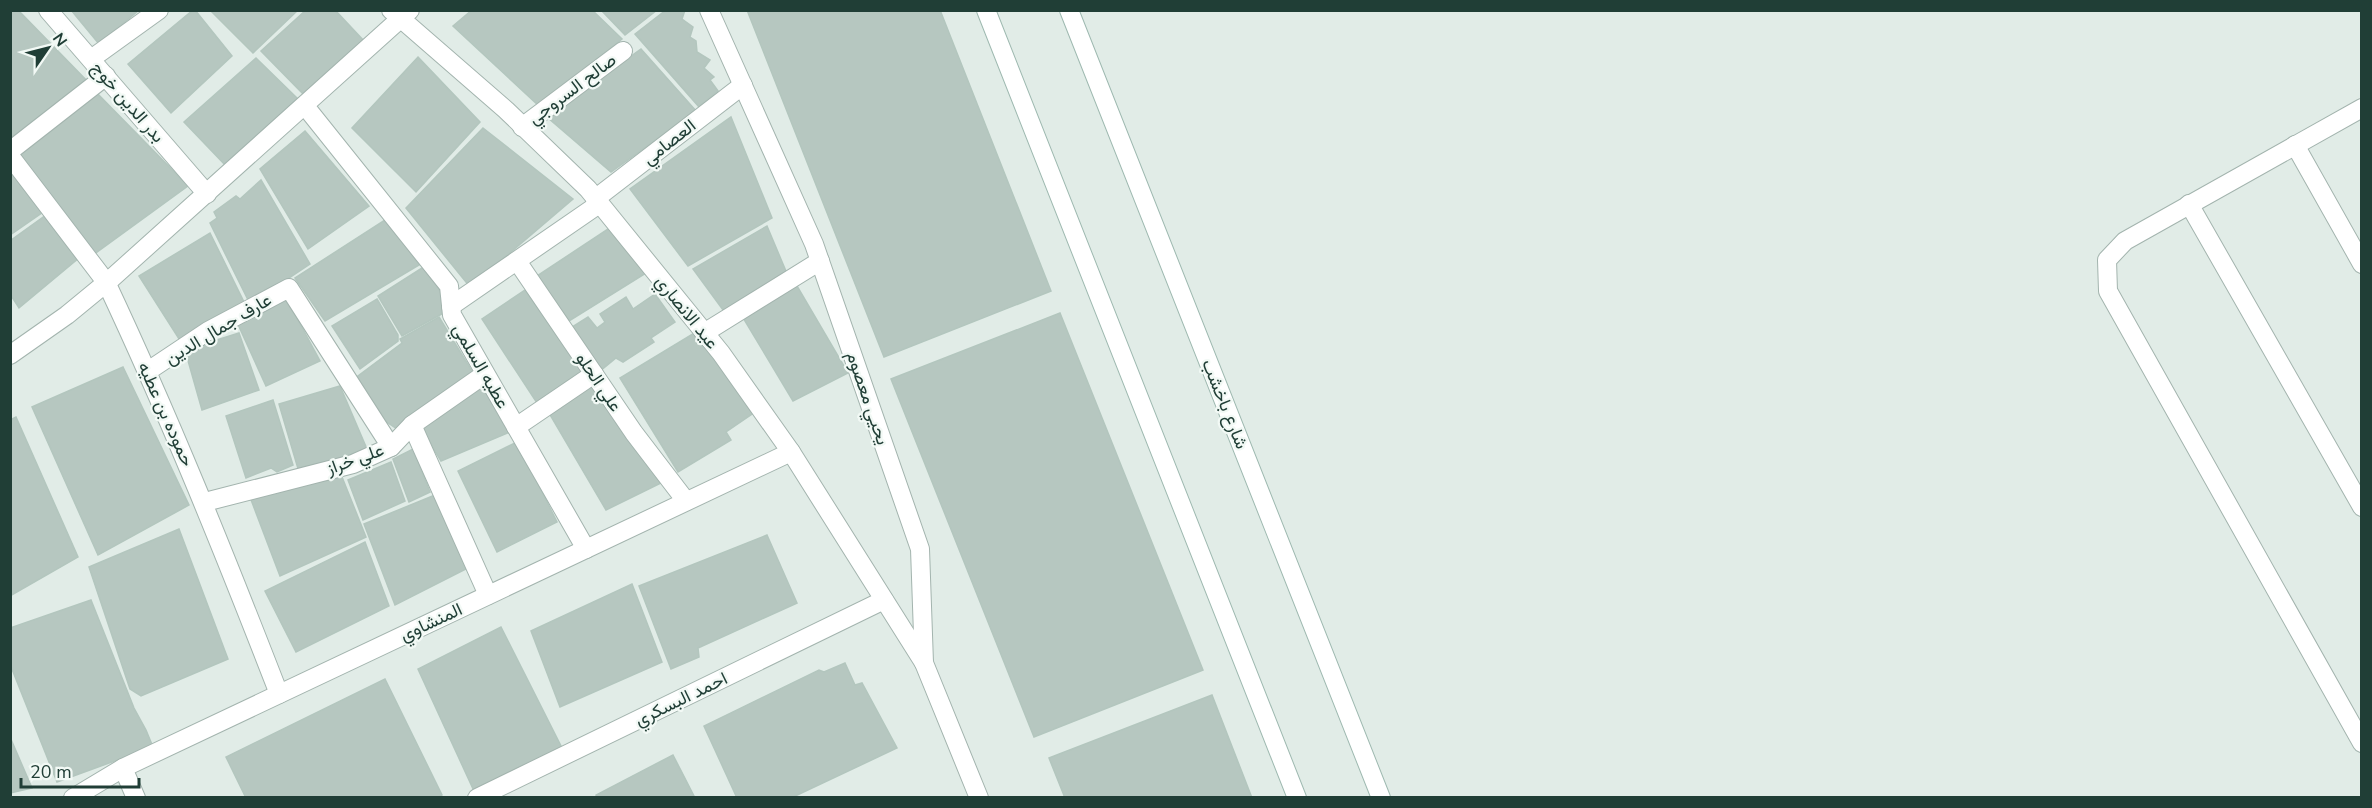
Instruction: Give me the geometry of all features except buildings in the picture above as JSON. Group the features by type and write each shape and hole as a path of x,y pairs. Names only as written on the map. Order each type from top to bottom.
{"street":[{"name":"بدر الدين خوج","path":"48,10 207,194"},
{"path":"91,59 159,10"},
{"name":"يحيي معصوم","path":"709,10 820,261 920,549 924,663 979,798"},
{"path":"986,10 1297,798"},
{"name":"شارع باخشب","path":"1069,10 1381,798"},
{"path":"10,355 67,315 207,194 369,50 400,13"},
{"name":"عيد الانصاري","path":"400,13 522,127 597,202 704,333 791,452 924,663"},
{"name":"صالح السروجي","path":"522,127 623,51"},
{"path":"10,151 106,76"},
{"name":"العصامي","path":"451,306 597,202 743,85"},
{"name":"عطيه السلمي","path":"305,106 449,286 452,315 586,549"},
{"path":"2361,108 2125,241 2106,260 2108,291 2361,744"},
{"path":"2295,145 2361,264"},
{"name":"حموده بن عطيه","path":"10,156 106,282 205,502 279,694"},
{"path":"2189,204 2361,507"},
{"name":"علي الحلو","path":"517,261 634,433 686,501"},
{"path":"704,333 820,261"},
{"name":"عارف جمال الدين","path":"148,371 208,331 289,288 391,447"},
{"name":"علي خراز","path":"205,502 353,464 391,447 412,425 485,374"},
{"path":"516,427 594,374"},
{"path":"412,425 488,595"},
{"name":"المنشاوي","path":"73,798 123,768 791,452"},
{"name":"احمد البسكري","path":"477,798 884,600"},
{"path":"123,768 136,798"}]}
